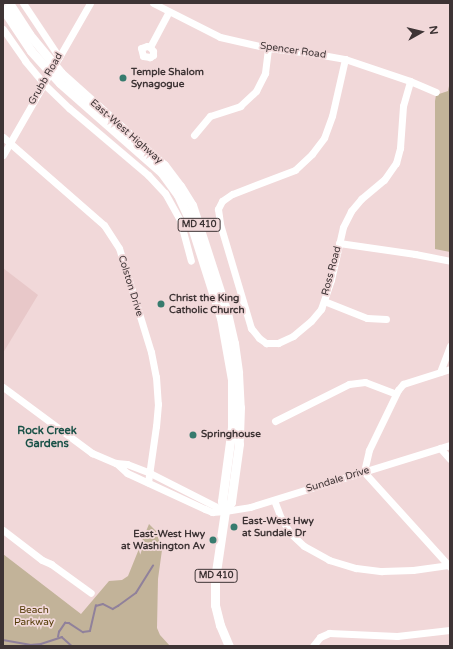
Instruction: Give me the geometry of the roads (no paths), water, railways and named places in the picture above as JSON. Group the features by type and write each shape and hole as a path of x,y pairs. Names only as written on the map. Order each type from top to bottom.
{"main road":[{"name":"East-West Highway","path":"9,3 52,69 80,103 162,173 178,195 193,229 221,318 232,380 232,426 222,501 225,511 215,579 216,605 220,625 229,646"},
{"name":"East-West Highway","path":"3,9 31,51 70,82 164,165 192,205 227,312 234,343 238,373 240,407 239,444 231,502 225,511"}],"street":[{"path":"23,3 59,57"},
{"name":"Grubb Road","path":"3,155 90,3"},
{"name":"Spencer Road","path":"153,3 220,38 268,48 345,59 410,80 436,92"},
{"path":"150,47 169,12"},
{"name":"East-West Highway","path":"3,29 25,61 44,84 69,108 148,175 158,186 173,207 183,232 191,261"},
{"path":"194,135 210,116 240,106 256,91 265,73 268,48"},
{"name":"Ross Road","path":"345,59 332,116 324,138 312,154 295,170 232,194 222,201 218,214 251,328 262,341 270,344 278,343 297,333 316,316 324,301 331,280 343,227 351,211 361,199 384,180 396,163 400,148 403,106 410,80"},
{"name":"Colston Drive","path":"3,137 104,225 119,248 151,352 156,377 158,404 148,482"},
{"path":"183,232 193,229"},
{"path":"339,243 415,254 450,261"},
{"path":"324,301 367,318 386,319"},
{"path":"440,372 450,346"},
{"path":"449,566 364,472 369,450 396,394 403,384 450,369"},
{"path":"275,421 349,384 365,382 396,394"},
{"path":"3,387 92,453 116,463 127,464 150,473 225,511"},
{"name":"Sundale Drive","path":"116,463 127,473 212,512 238,510 274,500 450,445"},
{"path":"440,448 450,459"},
{"path":"274,500 281,518 290,533 304,546 330,560 356,568 382,571 413,570 449,566"},
{"path":"3,530 42,560 51,564 91,593"},
{"path":"312,646 320,637 329,633 397,636 450,630"}],"waterway":[{"path":"58,637 59,632 65,623 69,623 83,632 90,631 96,606 103,604 113,609 118,606 136,593 153,566"},
{"path":"3,640 30,645 41,644 62,637 72,646"}],"place":[{"name":"Temple Shalom Synagogue","path":"123,78"},
{"name":"Christ the King Catholic Church","path":"161,304"},
{"name":"Springhouse","path":"193,435"},
{"name":"East-West Hwy at Sundale Dr","path":"234,527"},
{"name":"East-West Hwy at Washington Av","path":"213,540"}],"district":[{"name":"Rock Creek Gardens","path":"47,438"}],"park label":[{"name":"Beach Parkway","path":"34,616"}]}
